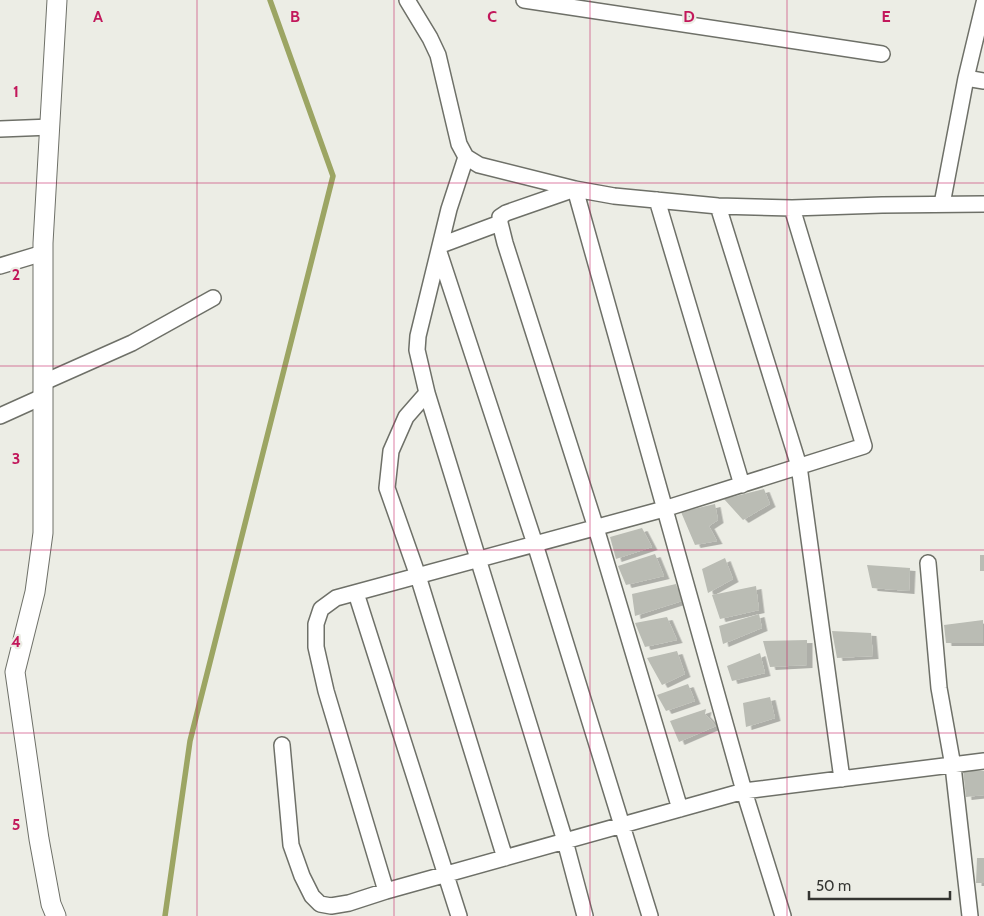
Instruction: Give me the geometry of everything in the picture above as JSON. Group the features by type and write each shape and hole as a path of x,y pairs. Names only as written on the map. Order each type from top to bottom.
{"street":[{"path":"56,916 40,839 15,672 35,592 43,533 43,253 57,0"},
{"path":"407,0 438,55 459,144 466,157 479,165 575,189 614,196 718,206 792,208 984,204"},
{"path":"524,0 882,54"},
{"path":"942,204 966,78 984,3"},
{"path":"966,78 984,82"},
{"path":"0,129 51,127"},
{"path":"466,157 449,209 418,336 417,350 427,393 565,841 585,916"},
{"path":"575,189 506,213 500,217 500,223 596,528 680,809"},
{"path":"575,189 744,791 783,916"},
{"path":"657,200 742,485"},
{"path":"718,206 800,466 842,779"},
{"path":"386,891 326,691 316,647 316,624 321,609 336,598 664,509 864,446 792,208"},
{"path":"440,249 500,223"},
{"path":"440,249 535,544 650,916"},
{"path":"0,266 43,253"},
{"path":"0,416 42,390 213,298"},
{"path":"427,393 406,417 391,452 386,488 418,576 505,858"},
{"path":"928,563 939,688 953,766 970,916"},
{"path":"356,592 459,916"},
{"path":"282,746 291,845 302,876 312,896 320,904 331,906 349,903 744,791 984,761"}],"building":[{"path":"764,489 770,504 743,520 724,499"},
{"path":"715,504 718,520 709,526 717,541 695,545 681,512"},
{"path":"642,528 652,547 616,559 610,537"},
{"path":"655,554 664,576 626,585 618,566"},
{"path":"980,555 984,555 984,571 980,571"},
{"path":"725,558 733,579 708,593 702,569"},
{"path":"867,565 910,568 909,591 872,588"},
{"path":"676,584 682,601 635,616 632,594"},
{"path":"756,586 759,610 720,619 712,595"},
{"path":"759,614 762,628 723,644 719,626"},
{"path":"667,617 677,640 645,647 635,623"},
{"path":"983,620 983,643 946,643 944,625"},
{"path":"832,631 871,633 873,656 837,658"},
{"path":"807,640 807,665 770,667 763,641"},
{"path":"677,651 685,674 662,685 647,658"},
{"path":"760,653 765,673 732,681 727,666"},
{"path":"688,684 695,701 666,711 657,695"},
{"path":"770,697 775,718 746,727 743,703"},
{"path":"706,709 705,714 716,726 679,742 670,721"},
{"path":"963,770 984,771 984,795 966,797"},
{"path":"977,858 984,858 984,883 976,883"}],"waterway":[{"path":"165,916 190,741 333,176 270,0"}]}
